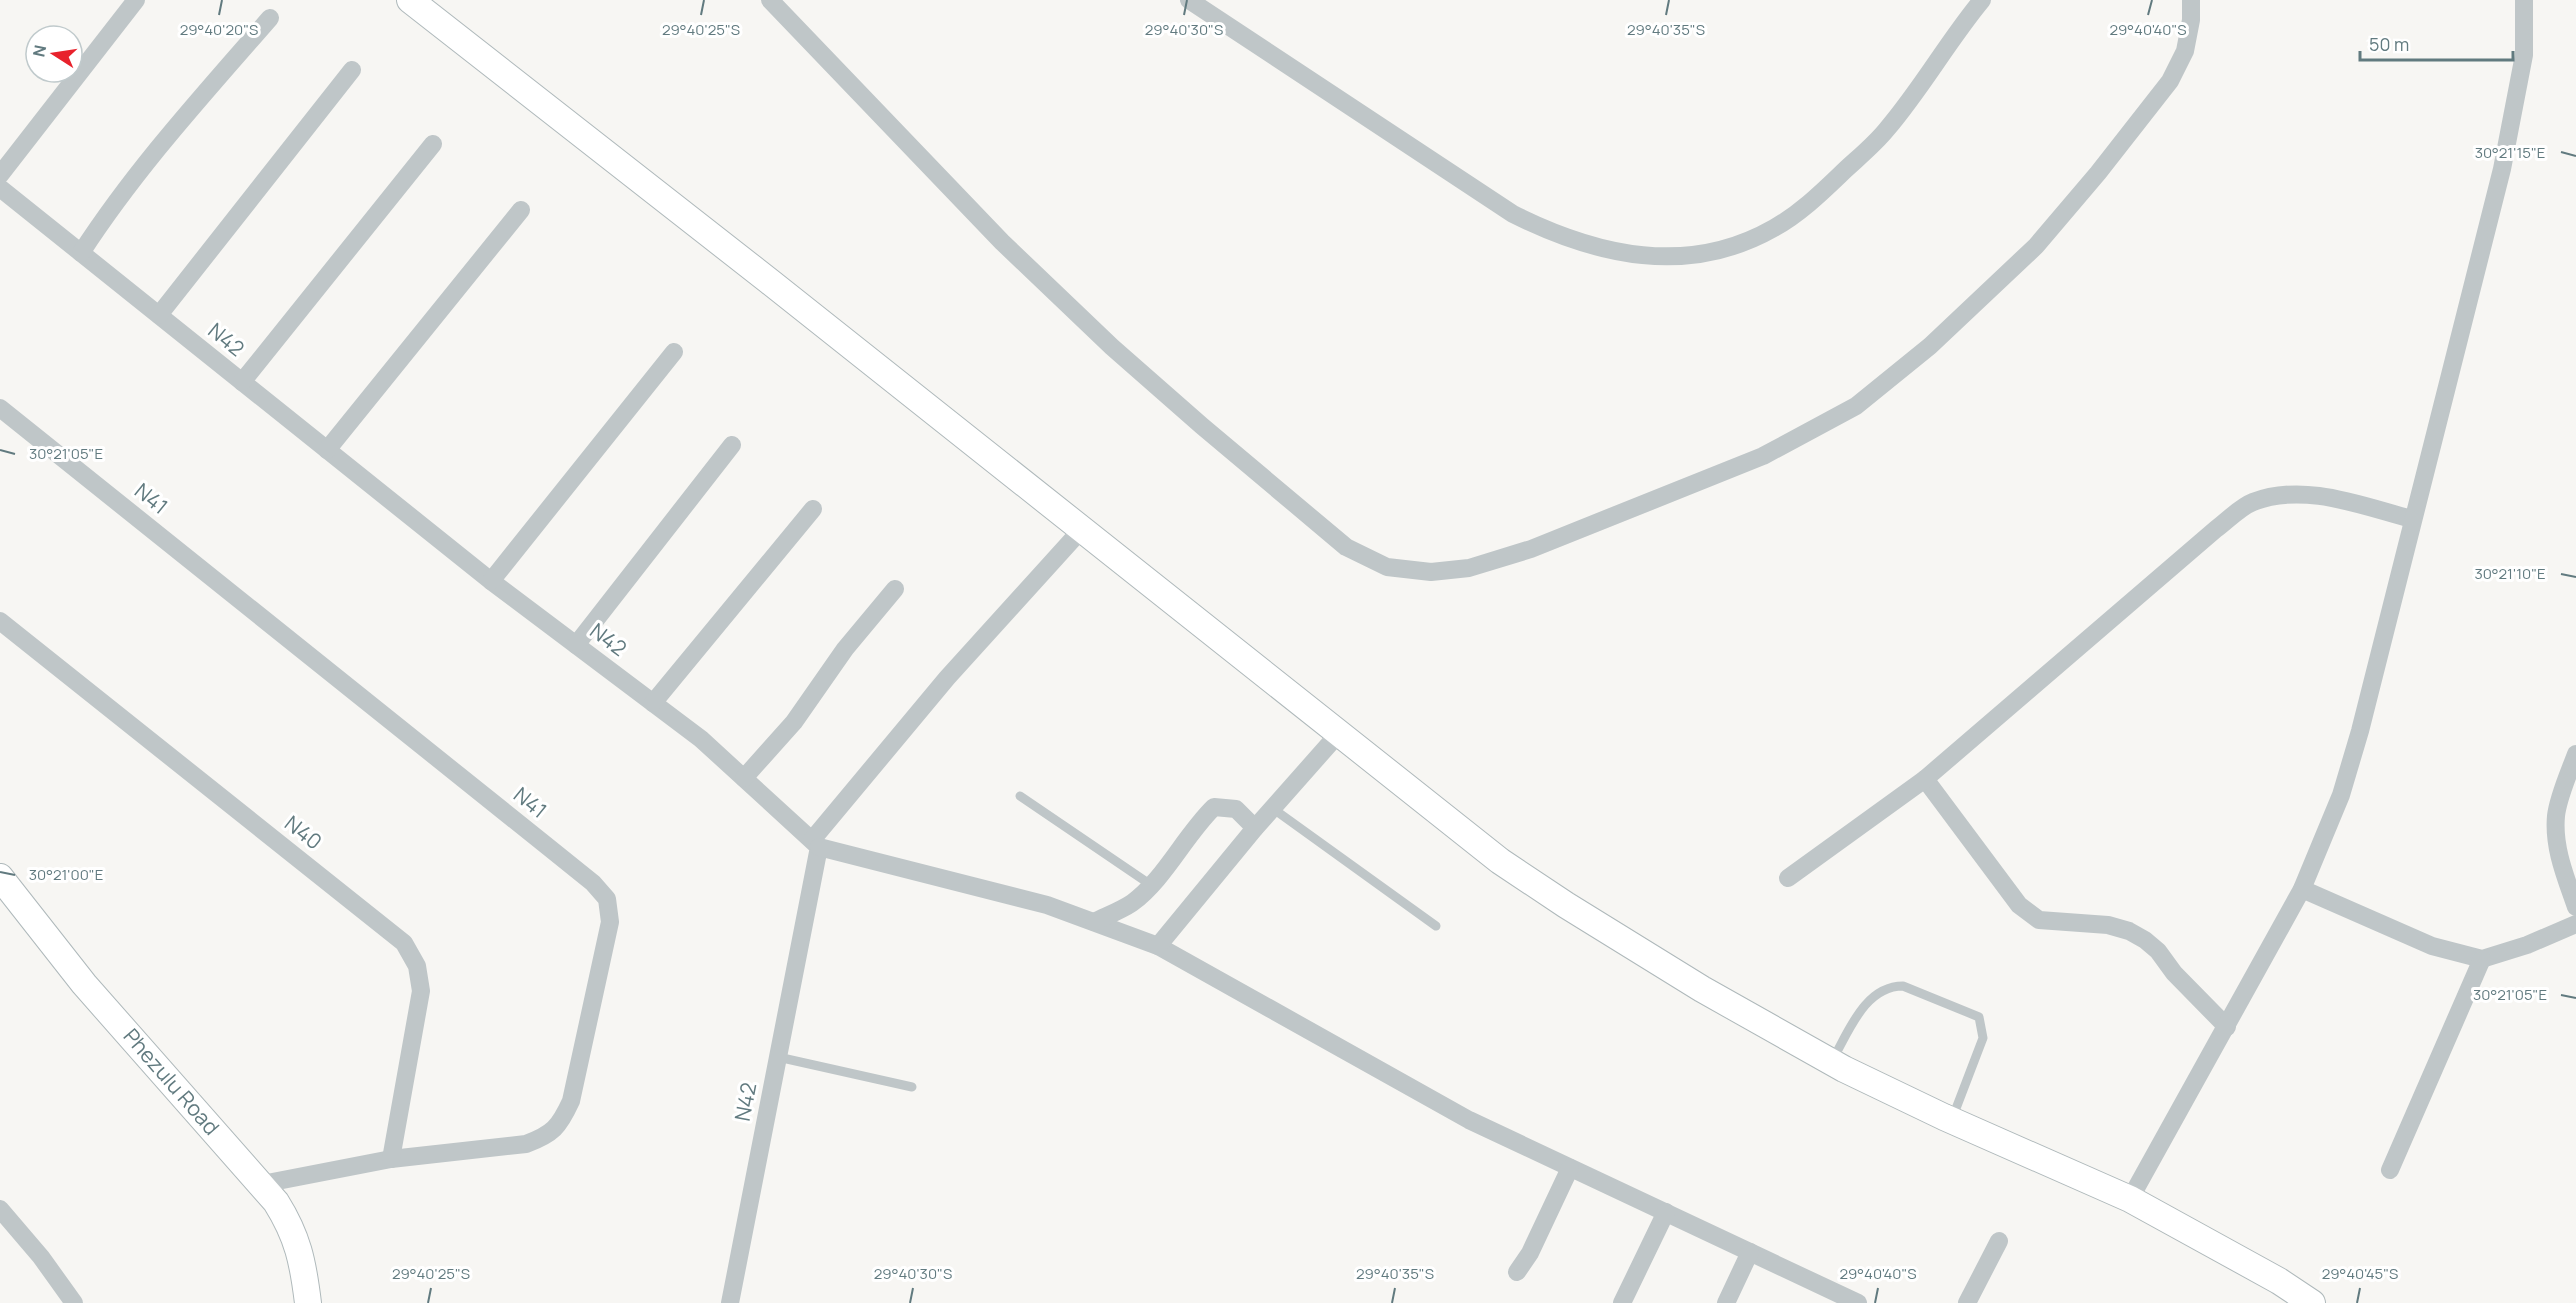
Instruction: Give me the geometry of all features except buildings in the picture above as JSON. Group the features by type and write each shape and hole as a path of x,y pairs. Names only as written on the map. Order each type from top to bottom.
{"street":[{"path":"0,175 136,0"},
{"path":"410,0 1340,732 1500,861 1566,905 1702,989 1832,1061 1952,1120 2130,1199 2279,1281 2312,1303"},
{"path":"770,0 1002,242 1112,347 1202,426 1346,547 1387,567 1431,572 1469,568 1531,549 1763,456 1856,406 1930,346 2036,246 2098,173 2170,81 2185,51 2191,20 2191,0"},
{"path":"1189,0 1513,214 1564,237 1601,249 1646,256 1688,256 1730,248 1774,228 1814,200 1887,129 1982,0"},
{"path":"2130,1199 2302,888 2341,795 2357,742 2502,169 2524,55 2523,0"},
{"path":"81,253 108,211 176,126 270,18"},
{"path":"159,315 352,70"},
{"path":"242,381 433,144"},
{"name":"N42","path":"0,188 491,581 701,739 815,844 778,1057 730,1303"},
{"path":"327,450 521,210"},
{"path":"491,581 674,352"},
{"name":"N41","path":"0,408 556,853 593,883 607,899 610,922 571,1101 561,1124 546,1137 526,1144 391,1159 262,1184"},
{"path":"576,645 732,445"},
{"path":"1788,878 1925,779 2216,529 2251,503 2278,494 2308,495 2343,500 2412,519"},
{"path":"653,703 813,509"},
{"path":"1082,529 947,678 815,844 1047,905 1158,946 1469,1120 1854,1302"},
{"path":"744,778 794,722 845,649 895,589"},
{"name":"N40","path":"0,621 404,943 417,966 421,991 391,1159"},
{"path":"1158,946 1272,808 1340,732"},
{"path":"2576,754 2556,815 2561,863 2576,907"},
{"path":"1925,779 2019,904 2029,914 2039,920 2108,925 2129,931 2145,940 2158,951 2174,974 2227,1027"},
{"path":"1094,922 1132,903 1151,885 1198,822 1214,807 1236,809 1255,828"},
{"name":"Phezulu Road","path":"0,877 84,984 262,1184 292,1229 304,1273 308,1303"},
{"path":"2302,888 2432,946 2482,959 2527,945 2576,924"},
{"path":"2390,1170 2482,959"},
{"path":"1517,1272 1530,1253 1570,1168"},
{"path":"0,1209 41,1257 74,1303"},
{"path":"1622,1303 1666,1212"},
{"path":"1967,1303 1999,1241"},
{"path":"1726,1303 1750,1252"}],"lane":[{"path":"1020,796 1151,885"},
{"path":"1272,808 1436,926"},
{"path":"1832,1061 1866,1002 1879,992 1894,986 1903,986 1979,1017 1983,1038 1952,1120"},
{"path":"778,1057 912,1087"}]}
